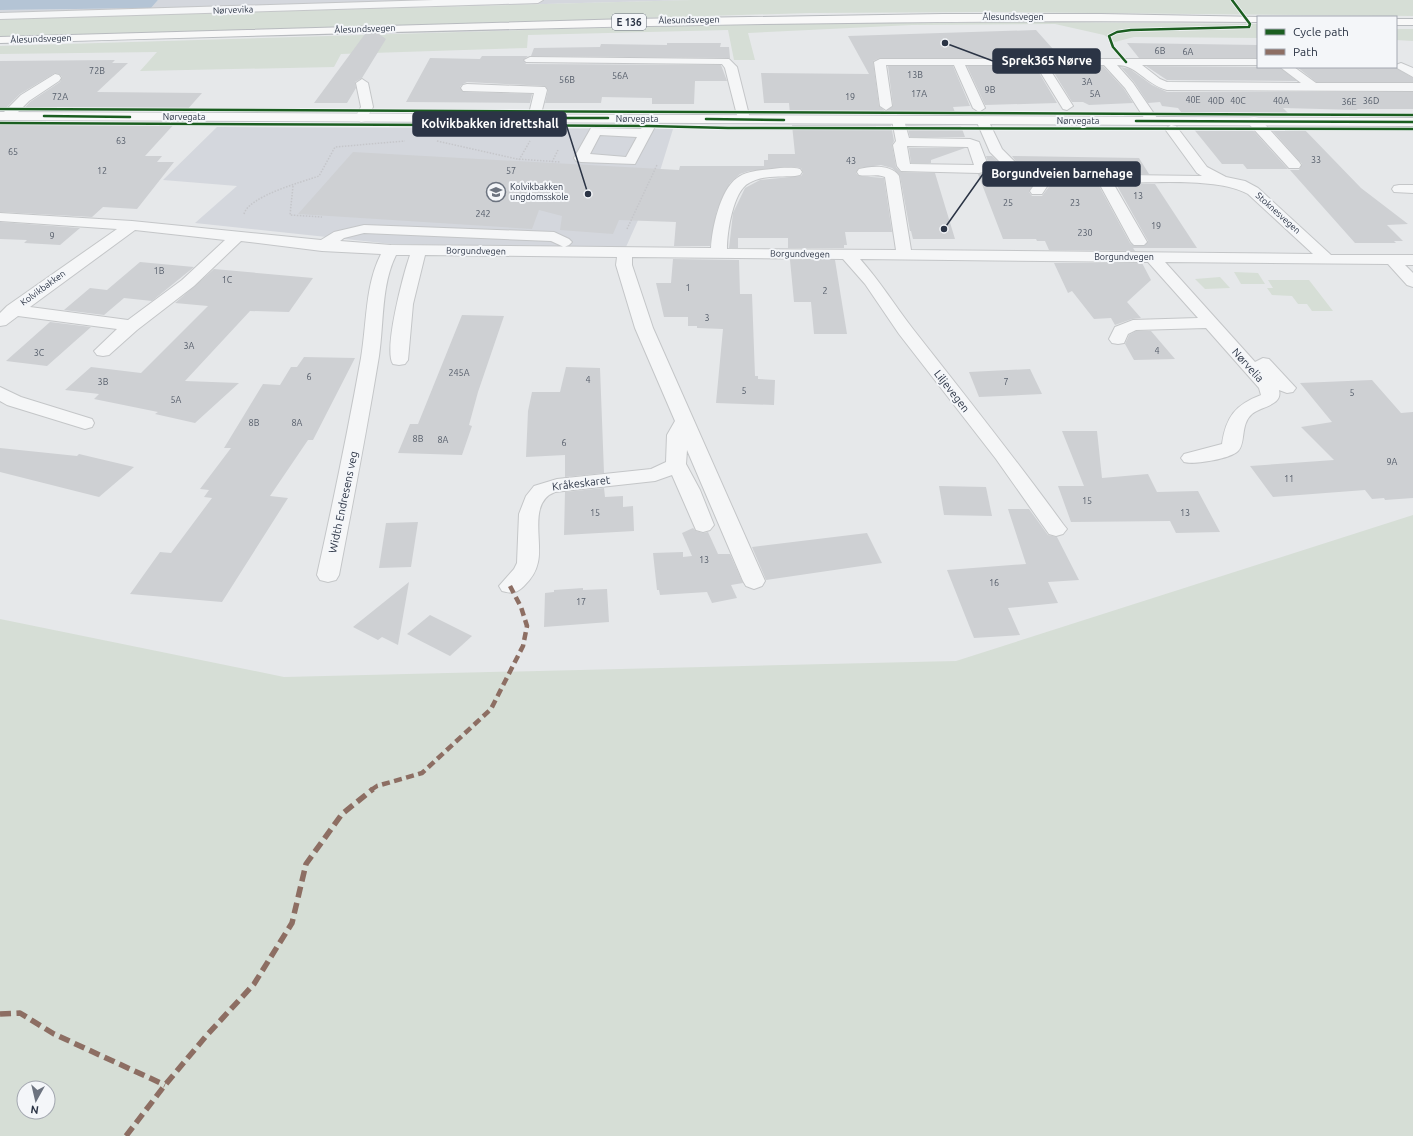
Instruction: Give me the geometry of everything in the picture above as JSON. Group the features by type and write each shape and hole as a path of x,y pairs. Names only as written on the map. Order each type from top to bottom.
{"main road":[{"name":"Ålesundsvegen","path":"0,40 809,18 1053,17 1257,19"},
{"path":"1397,22 1413,22"},
{"name":"Nørvegata","path":"4,116 898,120 981,114 1153,121 1413,122"}],"street":[{"name":"Nørvevika","path":"0,16 313,3 538,0"},
{"path":"208,5 313,3"},
{"path":"530,60 725,61 731,67 744,119"},
{"path":"886,106 880,62 1257,62"},
{"path":"958,62 981,114 993,148 1003,160 1012,166"},
{"path":"1107,62 1129,86 1153,121"},
{"path":"1126,62 1135,64 1154,81 1161,85 1314,88 1413,87"},
{"path":"1213,62 1245,87"},
{"path":"1040,63 1067,106"},
{"path":"1401,66 1413,73"},
{"path":"1287,68 1314,88"},
{"name":"Nørvegata","path":"4,116 25,98 54,78"},
{"path":"0,102 34,81"},
{"path":"361,118 367,107 362,83"},
{"path":"467,88 540,90 534,118"},
{"path":"645,133 652,119"},
{"path":"898,120 903,142 900,146 900,150 904,166 906,168 982,168 974,145 970,143 903,142"},
{"path":"1254,121 1294,165"},
{"name":"Stoknesvegen","path":"1171,128 1202,170 1222,181"},
{"path":"719,253 720,234 735,186 744,179 762,175 795,172"},
{"path":"864,172 882,172 889,173 892,176 904,255"},
{"name":"Stoknesvegen","path":"1037,191 1046,178 1222,181 1240,184 1253,191 1326,259"},
{"path":"1104,178 1139,242"},
{"path":"1399,189 1413,189"},
{"path":"0,217 132,225 322,246 391,250"},
{"name":"Kolvikbakken","path":"6,316 132,225"},
{"path":"322,246 338,235 364,229 554,237 566,244 565,252"},
{"path":"103,351 131,326 188,283 237,237"},
{"name":"Borgundvegen","path":"391,250 1413,260"},
{"name":"Width Endresens veg","path":"328,575 358,429 373,340 378,290 382,268 391,250"},
{"path":"399,360 400,335 408,285 419,251"},
{"path":"625,253 624,266 644,328 754,581"},
{"name":"Liljevegen","path":"848,255 870,281 905,330 1003,455 1056,529"},
{"name":"Nørvelia","path":"1160,257 1210,323 1262,380 1271,394 1270,398 1252,404 1241,412 1234,426 1231,447 1226,451 1191,458"},
{"name":"Nørvelia","path":"1160,257 1223,320 1287,388"},
{"path":"1392,260 1413,282"},
{"name":"Kolvikbakken","path":"6,316 131,326"},
{"path":"1118,339 1121,331 1134,325 1210,323"},
{"path":"0,393 35,408 85,423"},
{"path":"684,422 677,435 678,447 676,464 690,490 703,525"},
{"name":"Kråkeskaret","path":"510,586 524,571 528,558 527,526 529,513 538,493 547,487 557,485 655,475 676,464"}],"path":[{"path":"436,139 437,141 519,160 552,162"},
{"path":"519,160 530,141"},
{"path":"244,214 247,207 262,197 319,176 336,147 405,142"},
{"path":"624,235 658,161"}],"shaded area":[{"path":"158,0 692,0 0,19 0,10 151,8"},
{"path":"692,0 1413,0 1413,16 994,12 810,13 0,37 0,19"},
{"path":"1054,22 1257,24 1257,38 1134,37 1115,42 1104,35 1055,24 912,25 748,33 755,60 734,60 728,30 528,35 527,48 341,54 334,67 140,71 157,52 0,54 0,46 722,24"},
{"path":"1397,29 1413,29 1413,41 1397,40"},
{"path":"217,127 673,129 660,171 626,247 392,244 195,223 237,186 163,180"},
{"path":"1234,272 1258,273 1265,284 1241,284"},
{"path":"1220,277 1230,288 1205,289 1195,279"},
{"path":"1268,280 1309,280 1333,311 1312,311 1307,304 1298,304 1292,296 1272,295 1267,288 1273,288"},
{"path":"1413,515 1413,1136 0,1136 0,619 284,677 956,661"}],"water":[{"path":"0,0 158,0 151,8 0,10"}],"building":[{"path":"1036,30 1061,58 880,58 873,61 879,106 885,111 893,106 888,66 953,66 970,106 953,107 956,115 790,114 789,103 764,103 761,73 869,74 848,36"},
{"path":"365,34 379,34 386,39 362,78 355,82 356,88 347,103 314,103"},
{"path":"667,43 721,43 720,47 729,47 730,58 531,56 534,48 600,47 601,44 667,45"},
{"path":"1127,43 1257,45 1257,58 1139,58"},
{"path":"482,56 528,56 523,60 526,64 721,65 727,81 695,81 694,104 652,104 652,98 602,97 601,103 545,103 548,90 545,86 467,82 460,87 463,92 532,94 530,103 406,102 430,58 480,59"},
{"path":"115,60 112,63 128,63 97,92 202,93 186,111 22,111 30,102 60,82 62,77 55,73 20,94 3,111 0,110 0,61"},
{"path":"967,66 1035,66 1057,103 985,105"},
{"path":"1050,66 1103,66 1124,89 1133,103 1089,105 1083,102 1072,102"},
{"path":"1146,66 1280,68 1297,81 1167,80"},
{"path":"1121,67 1130,69 1152,85 1167,92 1413,92 1413,109 1356,109 1358,110 1283,108 1291,116 1184,116 1178,108 1162,106 1160,102 1148,103 1134,82"},
{"path":"1298,68 1397,68 1413,78 1413,82 1316,82"},
{"path":"0,122 176,122 145,156 162,156 157,162 174,162 137,209 103,207 92,217 0,212"},
{"path":"792,125 891,125 894,141 892,145 896,167 901,172 935,173 955,239 913,239 910,231 900,176 892,168 881,165 859,168 856,173 859,176 884,178 892,232 845,232 847,245 844,245 844,248 788,248 788,238 738,238 738,248 729,248 733,213 745,188 760,180 801,176 803,173 801,168 793,167 749,171 740,174 730,183 717,210 710,246 674,246 676,222 619,220 613,234 560,230 562,216 539,210 532,229 298,214 353,152 679,170 680,166 764,166 764,160 768,160 768,154 795,154"},
{"path":"907,125 961,126 965,137 910,137"},
{"path":"1192,127 1250,127 1288,169 1247,169 1243,164 1222,164"},
{"path":"1269,127 1302,127 1361,188 1408,224 1387,225 1403,241 1394,241 1396,243 1355,243 1290,170 1299,170 1302,164"},
{"path":"909,148 965,148 931,160 931,163 911,163"},
{"path":"986,156 992,156 1007,170 1017,170 1020,167 1012,156 1139,158 1149,174 1046,173 1040,174 1029,192 1032,196 1042,196 1051,184 1098,184 1130,243 1134,246 1144,246 1148,241 1116,184 1155,184 1197,248 1133,248 1135,251 1049,250 1045,241 1037,241 1036,239 1003,239 978,174 987,172 990,169"},
{"path":"0,222 80,228 60,245 24,243 27,240 0,239"},
{"path":"673,259 739,260 740,294 752,294 755,376 758,376 758,379 775,380 774,405 716,403 723,329 697,328 697,326 688,326 688,317 664,317 656,283 671,283"},
{"path":"790,260 835,260 847,334 814,334 811,302 794,302"},
{"path":"140,262 194,267 152,301 124,298 104,315 64,310 90,288 107,290"},
{"path":"1054,263 1142,263 1151,280 1127,302 1141,318 1132,319 1115,325 1111,318 1094,319 1072,291 1068,293"},
{"path":"214,269 313,278 289,312 250,311 185,381 239,383 195,423 155,414 158,412 94,399 99,394 65,390 91,367 141,373 208,306 175,303"},
{"path":"462,315 504,316 478,392 469,425 472,426 462,455 398,453 410,424 418,424"},
{"path":"50,322 91,327 47,366 6,361"},
{"path":"1136,331 1151,331 1175,359 1134,360 1125,344 1129,335"},
{"path":"304,357 355,358 313,440 308,440 270,496 288,498 222,602 130,594 160,552 171,553 212,498 204,497 209,490 200,489 231,448 224,448 263,384 280,385 291,367 297,367"},
{"path":"566,367 600,368 604,473 565,477 565,455 526,457 528,411 532,392 560,392"},
{"path":"1030,369 1042,394 979,397 969,372"},
{"path":"1372,380 1401,413 1413,412 1413,498 1385,500 1384,498 1372,499 1365,490 1273,497 1250,466 1334,460 1301,427 1332,422 1300,383"},
{"path":"1062,431 1097,431 1102,478 1148,474 1157,492 1198,491 1220,532 1176,533 1170,521 1071,522 1058,486 1084,486"},
{"path":"0,448 77,456 79,454 134,467 99,497 0,472"},
{"path":"939,486 986,487 992,516 944,515"},
{"path":"604,488 605,497 623,496 623,507 633,506 634,531 564,535 565,492"},
{"path":"1008,509 1029,509 1048,535 1057,537 1079,580 1048,582 1058,603 1008,608 1020,635 974,638 947,570 1026,564"},
{"path":"418,522 411,567 379,568 386,523"},
{"path":"693,528 696,531 703,533 708,532 718,554 730,554 743,583 731,585 737,598 712,603 707,592 660,595 659,590 657,590 653,553 683,552 683,557 692,556 682,533"},
{"path":"867,533 882,563 766,580 752,547"},
{"path":"409,582 398,645 382,637 378,640 353,627"},
{"path":"583,588 583,590 607,589 609,622 544,627 545,593 554,592 554,590"},
{"path":"430,615 472,636 450,656 407,634"}],"marked path":[{"path":"126,1136 165,1085 207,1035 254,984 292,923 306,864 342,814 377,786 422,773 491,709 523,646 527,626 521,607 510,586"},
{"path":"0,1014 20,1013 54,1034 165,1085"}],"cycle path":[{"path":"1126,62 1113,47 1109,36 1117,32 1131,30 1249,27 1250,24 1232,0"},
{"path":"0,109 536,110 1413,115"},
{"path":"44,116 130,117"},
{"path":"484,118 608,118"},
{"path":"706,119 784,120"},
{"path":"1136,121 1413,122"},
{"path":"0,123 649,126 728,128 1413,129"}],"place":[{"name":"Sprek365 Nørve","path":"945,43"},
{"name":"Kolvikbakken ungdomsskole","path":"496,192"},
{"name":"Kolvikbakken idrettshall","path":"588,194"},
{"name":"Borgundveien barnehage","path":"944,229"}]}
